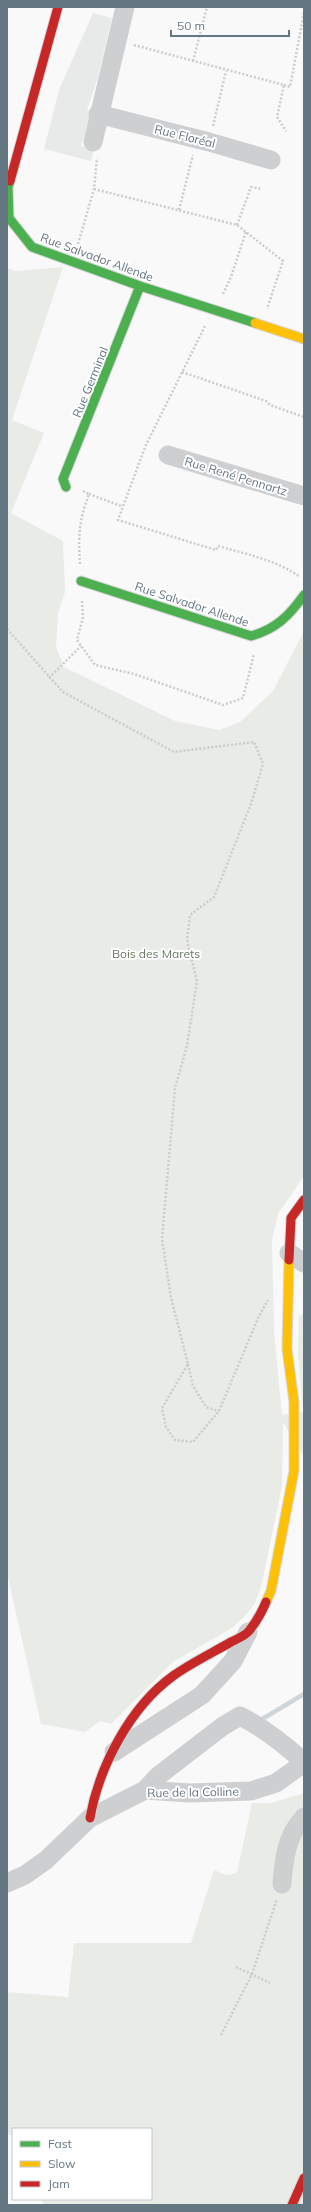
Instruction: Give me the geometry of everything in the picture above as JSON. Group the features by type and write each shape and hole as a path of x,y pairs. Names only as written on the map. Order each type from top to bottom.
{"street":[{"name":"Rue Salvador Allende","path":"58,7 8,187 9,218 32,248 140,286 213,308 304,339"},
{"path":"93,142 98,114 125,7"},
{"name":"Rue Floréal","path":"98,114 271,160"},
{"name":"Rue Germinal","path":"66,487 64,479 140,286"},
{"name":"Rue René Pennartz","path":"168,455 304,496"},
{"name":"Rue Salvador Allende","path":"81,580 251,636 270,632 280,625 304,595"},
{"path":"114,1752 202,1694 234,1662 248,1632 261,1614 271,1591 294,1470 294,1402 287,1349 296,1258 291,1218 304,1200"},
{"path":"90,1818 98,1787 129,1720 146,1699 173,1676 248,1632"},
{"path":"145,1790 158,1776 223,1726 240,1716 255,1724 285,1745 304,1763"},
{"name":"Rue de la Colline","path":"7,1883 25,1875 46,1860 90,1818 145,1790 189,1793 251,1791 276,1783 304,1763"},
{"path":"282,1884 284,1861 290,1834 304,1817"},
{"path":"292,2205 304,2178"}],"path":[{"path":"193,61 207,7"},
{"path":"116,40 290,87 304,12"},
{"path":"179,210 226,70"},
{"path":"284,85 276,117 286,131"},
{"path":"78,244 94,189 97,149 93,142"},
{"path":"237,225 251,187 262,189"},
{"path":"94,189 237,225 283,261 263,325"},
{"path":"213,308 225,292 232,277 246,232"},
{"path":"182,372 266,401 270,405 304,417"},
{"path":"66,487 76,488 121,506"},
{"path":"89,494 80,518 78,541 83,617 77,640 95,665 134,674 223,704 243,698 255,658 251,636"},
{"path":"7,629 63,692 174,752 254,742 263,764 251,804 214,897 190,916 187,940 197,981 187,1046 175,1088 162,1240 171,1298 193,1386 206,1407 219,1411"},
{"path":"49,678 80,646"},
{"path":"188,1364 162,1408 166,1427 175,1440 193,1442 219,1411 259,1316 270,1298"},
{"path":"220,2035 252,1974 282,1884"},
{"path":"236,1967 270,1983"}],"shaded area":[{"path":"93,13 112,18 98,77 87,110 91,112 81,146 94,149 91,161 44,149 59,90"}],"green space":[{"name":"Bois des Marets","path":"63,267 12,420 44,433 11,513 63,541 65,592 58,613 56,647 64,667 175,721 219,730 240,722 273,691 304,631 304,1176 278,1214 272,1240 274,1331 282,1415 303,1412 298,1353 299,1316 304,1313 304,1457 283,1422 282,1486 262,1583 255,1603 246,1615 232,1628 173,1662 111,1724 100,1721 85,1732 41,1724 7,1573 7,268 16,271"},
{"path":"304,1793 304,2205 43,2205 42,2200 152,2200 152,2128 12,2128 12,2135 7,2134 7,1992 68,1997 74,1943 191,1943 214,1870 226,1875 237,1873 252,1803 271,1803"}],"waterway":[{"path":"259,1721 304,1694"}],"traffic: fast":[{"path":"10,181 8,187 9,218 32,247 140,286 255,323"},
{"path":"66,487 63,479 140,286"},
{"path":"81,581 251,636 268,630 281,621 304,595"}],"traffic: slow":[{"path":"255,323 304,339"},
{"path":"266,1602 271,1591 294,1471 294,1402 287,1349 289,1260"}],"traffic: jam":[{"path":"10,181 58,7"},
{"path":"289,1260 291,1218 304,1200"},
{"path":"90,1818 94,1799 109,1759 130,1721 143,1704 157,1689 180,1671 247,1633 259,1617 266,1602"},
{"path":"292,2205 304,2178"}]}
